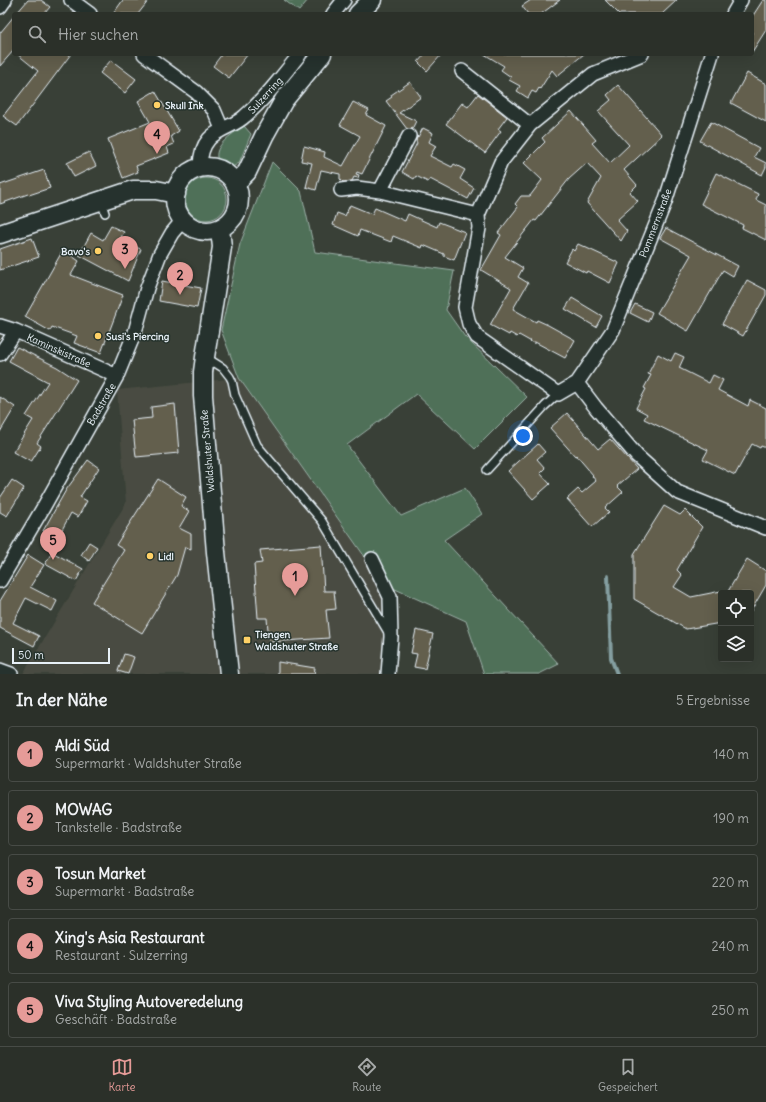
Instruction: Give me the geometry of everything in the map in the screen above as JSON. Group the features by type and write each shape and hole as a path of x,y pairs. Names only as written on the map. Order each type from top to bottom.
{"main road":[{"path":"360,12 372,0"},
{"path":"235,184 247,172 264,136 284,100 320,56"},
{"path":"208,166 218,169 229,176 235,184 240,197 238,209 232,220 220,229 211,231 198,230 183,220 178,214 176,194 178,185 184,176 194,169 208,166"},
{"path":"0,234 103,207 133,190 156,190 176,194"},
{"name":"Waldshuter Straße","path":"220,229 222,247 203,372 203,403 216,552 229,674"}],"street":[{"path":"0,7 5,0"},
{"path":"71,0 87,12"},
{"path":"335,12 344,0"},
{"path":"734,12 741,0"},
{"path":"147,56 196,92 214,110 222,129"},
{"name":"Sulzerring","path":"200,167 200,157 210,138 222,129 244,117 270,92 298,56"},
{"path":"558,394 477,337 469,324 465,307 479,228 478,215 501,162 530,124 592,74 637,56"},
{"name":"Pommernstraße","path":"558,394 577,383 613,330 665,202 711,56"},
{"path":"462,71 530,124"},
{"path":"380,191 409,136"},
{"path":"341,190 357,188 380,191 478,215"},
{"name":"Badstraße","path":"0,581 117,376 135,332 147,288 160,254 172,233 183,220"},
{"name":"Kaminskistraße","path":"0,326 16,331 117,376"},
{"path":"0,354 16,331"},
{"path":"577,383 637,456 677,492 766,528"},
{"path":"372,559 390,597 391,637 388,674"},
{"path":"0,670 11,674"}],"lane":[{"path":"205,357 223,368 232,381 235,395 257,445 322,521 391,637"},
{"path":"487,470 545,406 558,394"}],"shaded area":[{"path":"239,378 391,594 392,674 23,674 126,503 117,390"}],"green space":[{"path":"284,0 308,0 299,11"},
{"path":"244,126 251,134 239,163 231,168 222,165 217,157 219,148 226,139"},
{"path":"272,162 301,191 315,252 454,271 446,310 465,337 527,397 475,449 416,394 347,445 401,516 465,488 482,514 444,540 559,664 539,674 484,674 466,621 384,584 239,378 221,330 240,244"},
{"path":"202,178 210,178 218,181 224,187 227,199 224,211 218,217 210,220 202,220 194,217 188,211 185,203 185,195 188,187 194,181"}],"building":[{"path":"28,0 41,0 50,7 46,12 18,12"},
{"path":"123,0 149,0 140,12 114,12"},
{"path":"531,0 560,0 544,12 526,12 522,6"},
{"path":"605,0 677,0 664,12 617,12"},
{"path":"763,0 766,0 766,30 754,49 754,14"},
{"path":"12,18 12,52 0,66 0,33"},
{"path":"19,56 70,56 17,126 3,116 38,71"},
{"path":"220,56 246,56 229,78 213,66"},
{"path":"423,56 440,56 427,71 418,62"},
{"path":"487,56 582,56 557,76 552,70 540,89 539,88 536,93 532,91 528,98 517,91 520,86 509,80 511,77 501,70 504,66"},
{"path":"111,60 136,79 125,93 100,73"},
{"path":"747,73 766,84 766,122 731,103"},
{"path":"410,82 421,97 399,113 416,121 412,129 407,129 386,101 392,97 391,95"},
{"path":"618,85 662,135 624,170 637,185 630,192 638,201 617,220 627,231 621,241 587,203 601,178 587,163 569,179 505,257 523,268 518,277 528,283 513,309 536,322 537,320 548,325 575,340 565,358 535,342 535,344 519,335 517,337 510,333 509,335 490,325 511,288 481,270 501,235 498,233 518,207 515,204 521,196 530,196 542,180 524,163 545,142 542,138 571,111 596,140 592,143 610,163 629,145 598,111 611,100 607,95"},
{"path":"155,91 179,131 171,136 174,144 167,147 169,153 136,166 138,172 123,178 108,139 150,122 138,101"},
{"path":"478,94 507,117 498,129 501,131 485,153 446,124 462,103 468,107"},
{"path":"353,102 369,110 366,115 386,126 362,174 357,172 356,174 359,175 358,178 354,177 352,181 343,182 340,179 340,174 321,170 316,190 306,187 312,163 301,161 304,146 325,152 324,157 343,166 360,136 340,125"},
{"path":"711,122 759,148 754,157 766,163 766,167 762,175 700,141"},
{"path":"423,128 433,133 429,142 436,146 430,156 452,167 454,164 465,170 460,179 474,188 468,199 430,179 428,182 416,176 414,179 402,172 417,143 417,136 418,137"},
{"path":"89,152 96,166 74,177 67,163"},
{"path":"44,170 50,188 0,204 0,185"},
{"path":"716,173 758,194 756,200 766,205 766,240 742,228 743,225 701,204"},
{"path":"350,205 372,214 375,208 405,221 408,214 437,227 439,222 465,232 454,260 423,245 422,248 393,236 391,242 360,230 358,236 333,225 337,213 345,216"},
{"path":"111,226 124,232 119,241 141,249 128,281 79,255 91,233 103,240"},
{"path":"666,228 738,266 733,276 723,270 688,331 657,313 691,255 660,238"},
{"path":"32,238 39,257 0,270 0,249"},
{"path":"578,244 619,263 610,283 565,262 572,249 574,251"},
{"path":"63,250 79,261 71,275 123,295 101,353 74,343 77,336 52,327 50,331 25,317"},
{"path":"747,280 766,290 766,295 743,336 722,324"},
{"path":"162,281 201,288 197,308 159,301"},
{"path":"572,298 602,316 596,327 565,309"},
{"path":"635,304 652,312 648,322 630,313"},
{"path":"17,347 57,367 77,380 37,443 41,446 31,462 13,452 33,420 26,416 48,382 9,361"},
{"path":"675,353 684,357 679,368 709,383 713,375 723,380 718,390 748,406 750,400 766,408 766,448 761,446 760,448 752,444 735,475 703,459 708,450 644,419 647,414 636,408 646,389 644,388 651,375 648,374 658,354 671,361"},
{"path":"0,397 15,407 0,432"},
{"path":"175,404 179,453 136,457 132,420 152,418 151,407"},
{"path":"567,413 598,449 610,439 637,469 617,486 623,492 605,508 609,512 592,527 567,499 578,489 582,493 596,481 592,476 593,475 576,455 575,456 550,428"},
{"path":"538,444 545,452 537,459 545,468 540,473 550,484 533,499 508,471"},
{"path":"88,460 99,468 80,497 87,501 78,517 71,513 57,539 43,531 66,490"},
{"name":"Lidl","path":"158,479 186,497 181,506 189,511 179,528 191,534 191,549 185,547 177,575 142,633 92,602 124,550 116,545"},
{"path":"12,480 24,488 7,516 0,512 0,498"},
{"path":"664,506 680,515 685,510 702,527 677,570 682,575 674,587 691,597 718,592 718,624 686,629 634,599 634,554"},
{"path":"89,542 97,547 89,561 81,555"},
{"path":"321,545 324,591 334,591 336,609 326,610 329,638 269,642 267,618 258,618 254,564 262,563 260,550"},
{"path":"52,552 83,569 76,581 45,564"},
{"path":"28,555 44,565 30,587 57,601 52,611 26,598 13,623 39,636 34,646 0,628 0,601"},
{"path":"747,559 766,571 766,585 754,606 754,590 729,590"},
{"path":"416,630 433,634 425,669 414,667 417,654 411,653"},
{"path":"124,654 134,657 128,674 118,671"},
{"path":"278,662 315,668 314,674 278,674"}],"waterway":[{"path":"608,576 611,658 617,674"}],"place":[{"name":"Skull Ink","path":"157,105"},
{"name":"Xing's Asia Restaurant","path":"157,154"},
{"name":"Bavo's","path":"98,251"},
{"name":"Tosun Market","path":"125,269"},
{"name":"MOWAG","path":"180,295"},
{"name":"Susi's Piercing","path":"98,336"},
{"name":"Lidl","path":"150,556"},
{"name":"Viva Styling Autoveredelung","path":"53,560"},
{"name":"Aldi Süd","path":"295,596"},
{"name":"Tiengen Waldshuter Straße","path":"247,640"}]}
